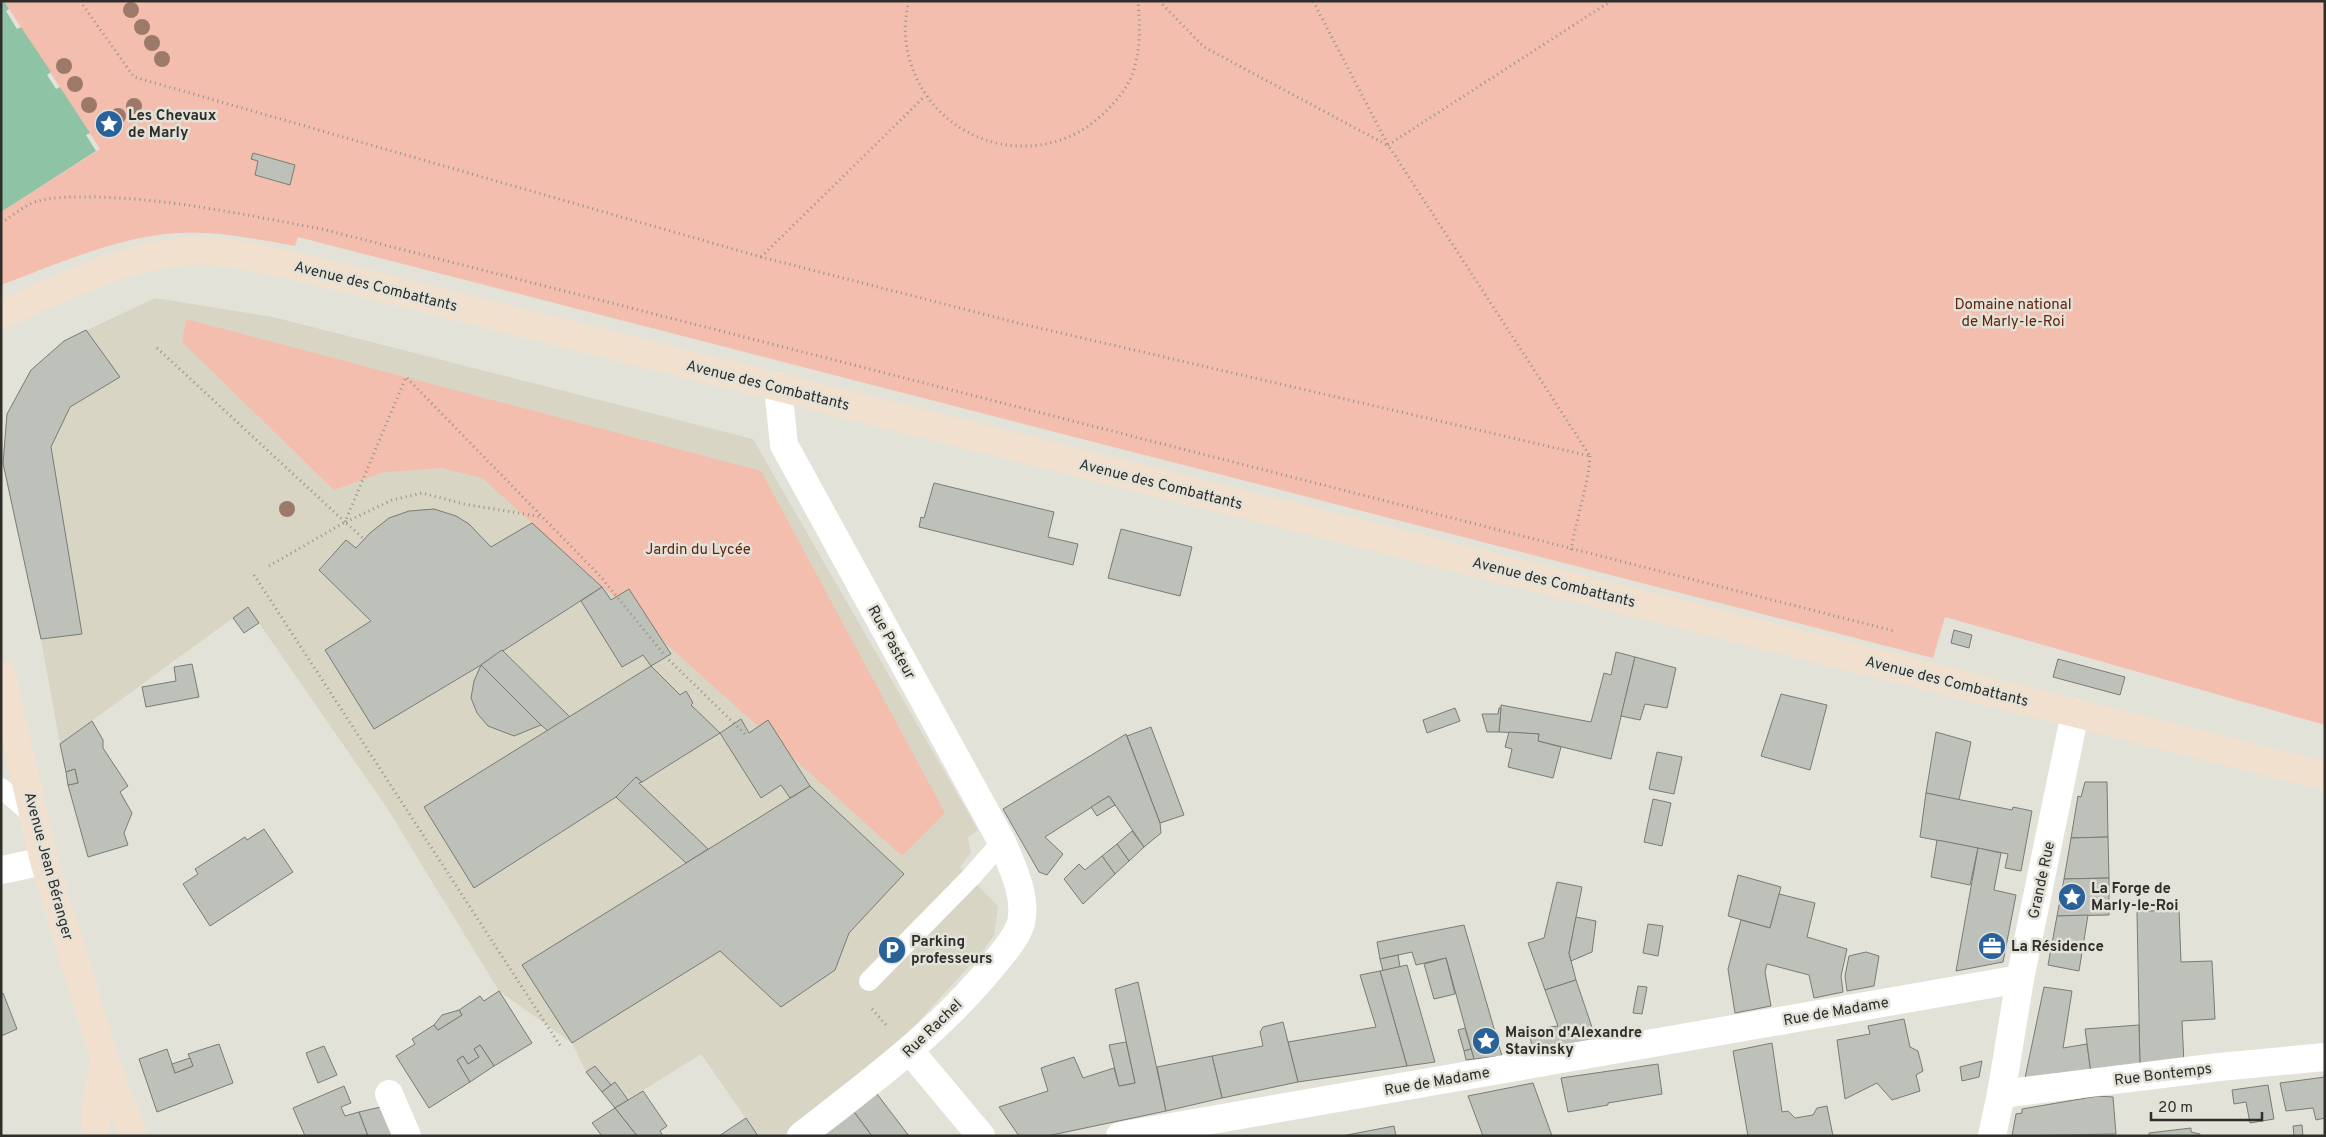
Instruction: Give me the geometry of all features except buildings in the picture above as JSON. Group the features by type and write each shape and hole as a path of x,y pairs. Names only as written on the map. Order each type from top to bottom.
{"main road":[{"name":"Avenue des Combattants","path":"1,315 90,276 150,256 189,251 222,253 296,266 2325,776"},
{"name":"Avenue Jean Béranger","path":"1,673 44,861 104,1057 134,1136"},
{"name":"Avenue Jean Béranger","path":"95,1136 96,1107 104,1057"}],"street":[{"name":"Rue Pasteur","path":"778,387 784,445 1002,842 1021,892"},
{"name":"Grande Rue","path":"1992,1136 2020,979 2075,713"},
{"path":"1,870 44,861"},
{"name":"Rue Rachel","path":"801,1136 910,1051 984,977 1005,950 1021,923 1021,892"},
{"name":"Rue de Madame","path":"1120,1136 2020,979"},
{"path":"910,1051 980,1136"},
{"name":"Rue Bontemps","path":"2001,1094 2219,1067 2325,1057"},
{"path":"389,1094 407,1136"}],"lane":[{"path":"1,788 34,816"},
{"path":"869,981 971,877 1002,842"}],"path":[{"path":"80,1 134,77 761,257 1022,324 1590,456"},
{"path":"909,1 905,18 908,59 925,96 950,123 983,140 1019,147 1056,143 1089,128 1116,102 1134,71 1141,35 1138,1"},
{"path":"1159,1 1204,47 1388,146"},
{"path":"1313,1 1388,146 1590,456 1589,470 1577,516 1564,585"},
{"path":"1388,146 1611,1"},
{"path":"761,257 925,96"},
{"path":"157,348 364,539"},
{"path":"346,522 406,377 601,577 666,657 745,734"},
{"path":"269,566 346,522 392,500 422,493 464,504 543,518"},
{"path":"254,576 560,1047"}],"shaded area":[{"path":"1,1 4,1 9,9 6,11 17,29 21,27 51,72 47,75 56,89 60,87 90,133 86,135 96,151 1,212"},
{"path":"155,298 273,317 753,439 978,830 968,838 971,853 960,867 998,906 994,935 983,951 901,1041 856,1080 783,1136 758,1136 701,1054 615,1108 586,1072 572,1043 499,991 387,808 248,607 60,744 41,639 3,463 7,414 31,370 64,341"}],"green space":[{"name":"Domaine national de Marly-le-Roi","path":"4,1 2325,1 2325,725 1945,617 1933,658 298,237 295,246 208,233 154,236 128,241 77,256 1,285 1,212 100,149","holes":["253,153 295,165 290,185 255,175 258,161 252,159"]},
{"name":"Jardin du Lycée","path":"186,319 761,471 945,813 902,856 482,478 442,468 385,472 334,490 182,342"}],"place":[{"name":"Les Chevaux de Marly","path":"109,124"},
{"name":"La Forge de Marly-le-Roi","path":"2072,897"},
{"name":"La Résidence","path":"1992,946"},
{"name":"Parking professeurs","path":"892,950"},
{"name":"Maison d'Alexandre Stavinsky","path":"1486,1041"}]}
